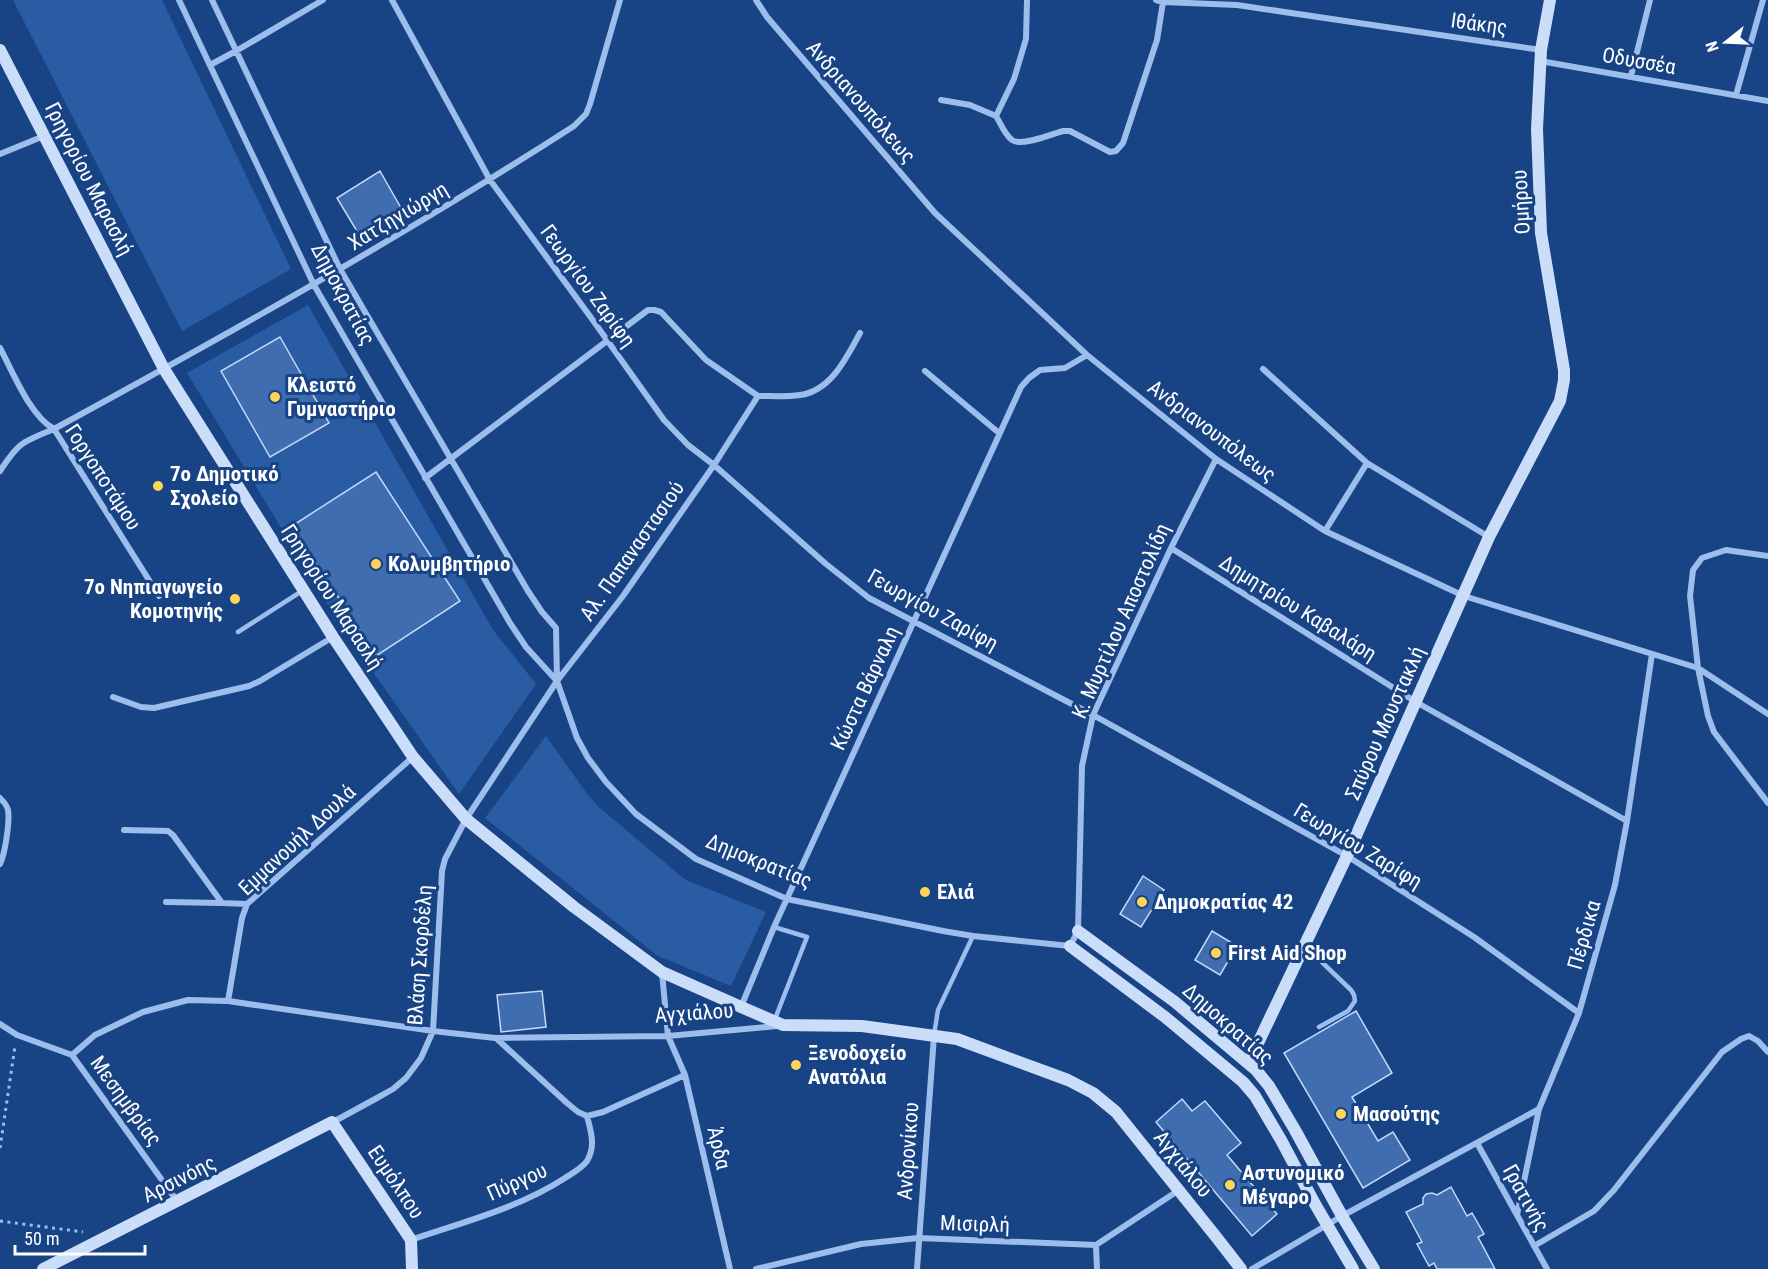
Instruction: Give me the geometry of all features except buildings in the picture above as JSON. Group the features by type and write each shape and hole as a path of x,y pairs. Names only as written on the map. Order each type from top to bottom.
{"street":[{"name":"Δημοκρατίας","path":"179,0 314,285 424,478 510,622 526,647 557,681"},
{"name":"Δημοκρατίας","path":"212,0 340,269 528,591 556,628 557,681 577,738 588,758 606,782 636,814 696,860 787,899 973,936 1070,946"},
{"path":"210,65 324,0"},
{"name":"Γεωργίου Ζαρίφη","path":"392,0 490,180 664,420 688,445 714,465 826,564 869,598 1093,715 1347,856 1474,937 1579,1013"},
{"name":"Χατζηγιώργη","path":"0,471 21,443 54,429 314,285 490,180 574,126 586,114 590,104 620,0"},
{"name":"Ανδριανουπόλεως","path":"756,0 767,18 935,213 1087,355 1216,459 1324,531 1464,596 1698,668 1768,714"},
{"path":"996,116 1014,79 1026,39 1027,0"},
{"name":"Ιθάκης","path":"1156,0 1217,2 1540,55"},
{"name":"Ομήρου","path":"1550,0 1540,55 1537,129 1541,226 1564,380 1560,401"},
{"path":"1631,76 1650,0"},
{"path":"1736,95 1763,0"},
{"path":"941,100 970,105 996,116 1015,142 1070,131 1104,150 1116,152 1123,143 1157,40 1163,2"},
{"name":"Γρηγορίου Μαρασλή","path":"0,50 164,369 333,637 413,757 466,819 574,907 662,972 779,1023"},
{"name":"Οδυσσέα","path":"1540,55 1631,76 1768,101"},
{"path":"0,154 44,135"},
{"path":"424,478 648,310 661,312 706,360 758,396 801,395 822,386 842,364 860,333"},
{"name":"Γοργοποτάμου","path":"0,348 37,415 54,429 159,596"},
{"name":"Κώστα Βάρναλη","path":"741,1007 774,927 1021,387 1040,370 1065,368 1087,355"},
{"path":"1263,369 1367,464 1489,537"},
{"path":"925,371 999,433"},
{"name":"Αλ. Παπαναστασιού","path":"466,819 557,681 623,596 714,465 758,396"},
{"name":"Σπύρου Μουστακλή","path":"1249,1062 1347,856 1489,537 1560,401"},
{"name":"Κ. Μυρτίλου Αποστολίδη","path":"1070,946 1078,931 1082,766 1093,715 1171,548 1216,459"},
{"path":"1324,531 1367,464"},
{"name":"Δημητρίου Καβαλάρη","path":"1171,548 1416,702 1627,821"},
{"path":"1768,556 1726,550 1702,558 1693,570 1690,596 1698,668 1708,716 1714,732 1768,803"},
{"path":"113,697 141,707 154,708 249,686 333,637"},
{"name":"Πέρδικα","path":"1517,1215 1539,1109 1579,1013 1615,885 1652,654"},
{"name":"Εμμανουήλ Δουλά","path":"228,1001 242,918 248,904 413,757"},
{"path":"0,798 8,811 4,854 0,864"},
{"name":"Βλάση Σκορδέλη","path":"332,1122 393,1089 406,1078 421,1058 433,1031 443,867 466,819"},
{"path":"124,830 162,830 171,833 222,903"},
{"path":"166,902 248,904"},
{"name":"Δημοκρατίας","path":"1078,931 1175,1002 1249,1062 1269,1086 1374,1269"},
{"path":"1070,946 1165,1017 1244,1082 1281,1140 1353,1269"},
{"name":"Άρδα","path":"662,972 668,1036 685,1075 730,1269"},
{"name":"Αγχιάλου","path":"72,1055 95,1035 143,1012 188,1000 228,1001 495,1038 668,1036 779,1023 862,1026 957,1039 1068,1080 1093,1093 1116,1112 1241,1269"},
{"name":"Μεσημβρίας","path":"0,1024 17,1035 72,1055 177,1202"},
{"name":"Ανδρονίκου","path":"917,1269 934,1035"},
{"path":"1534,1246 1594,1211 1614,1190 1722,1052 1749,1036 1758,1041 1768,1052"},
{"path":"495,1038 567,1103 587,1116 603,1112 685,1075"},
{"path":"1252,1269 1342,1216 1539,1109"},
{"name":"Πύργου","path":"411,1240 520,1202 576,1172 586,1163 592,1149 592,1136 587,1116"},
{"name":"Αρσινόης","path":"44,1269 332,1122"},
{"name":"Ευμόλπου","path":"332,1122 411,1240 412,1269"},
{"name":"Γρατινής","path":"1477,1143 1547,1269"},
{"path":"1096,1269 1095,1245 1179,1190"},
{"name":"Μισιρλή","path":"756,1269 861,1244 918,1238 1095,1245"}],"lane":[{"path":"238,632 304,590"},
{"path":"774,927 807,937 779,1023"},
{"path":"934,1035 938,1010 973,936"},
{"path":"1305,946 1354,995 1355,1001 1348,1011 1319,1027"}],"path":[{"path":"0,1148 17,1035"},
{"path":"0,1221 108,1236"}],"shaded area":[{"path":"13,0 162,0 291,269 182,331"},
{"path":"308,305 493,630 536,684 459,794 342,628 187,373"},
{"path":"546,736 588,795 600,808 686,880 766,912 731,986 658,956 485,818"}],"place":[{"name":"Κλειστό Γυμναστήριο","path":"275,397"},
{"name":"7ο Δημοτικό Σχολείο","path":"158,486"},
{"name":"Κολυμβητήριο","path":"376,564"},
{"name":"7ο Νηπιαγωγείο Κομοτηνής","path":"235,599"},
{"name":"Ελιά","path":"925,892"},
{"name":"Δημοκρατίας 42","path":"1142,902"},
{"name":"First Aid Shop","path":"1216,953"},
{"name":"Ξενοδοχείο Ανατόλια","path":"796,1065"},
{"name":"Μασούτης","path":"1341,1114"},
{"name":"Αστυνομικό Μέγαρο","path":"1230,1185"}]}
